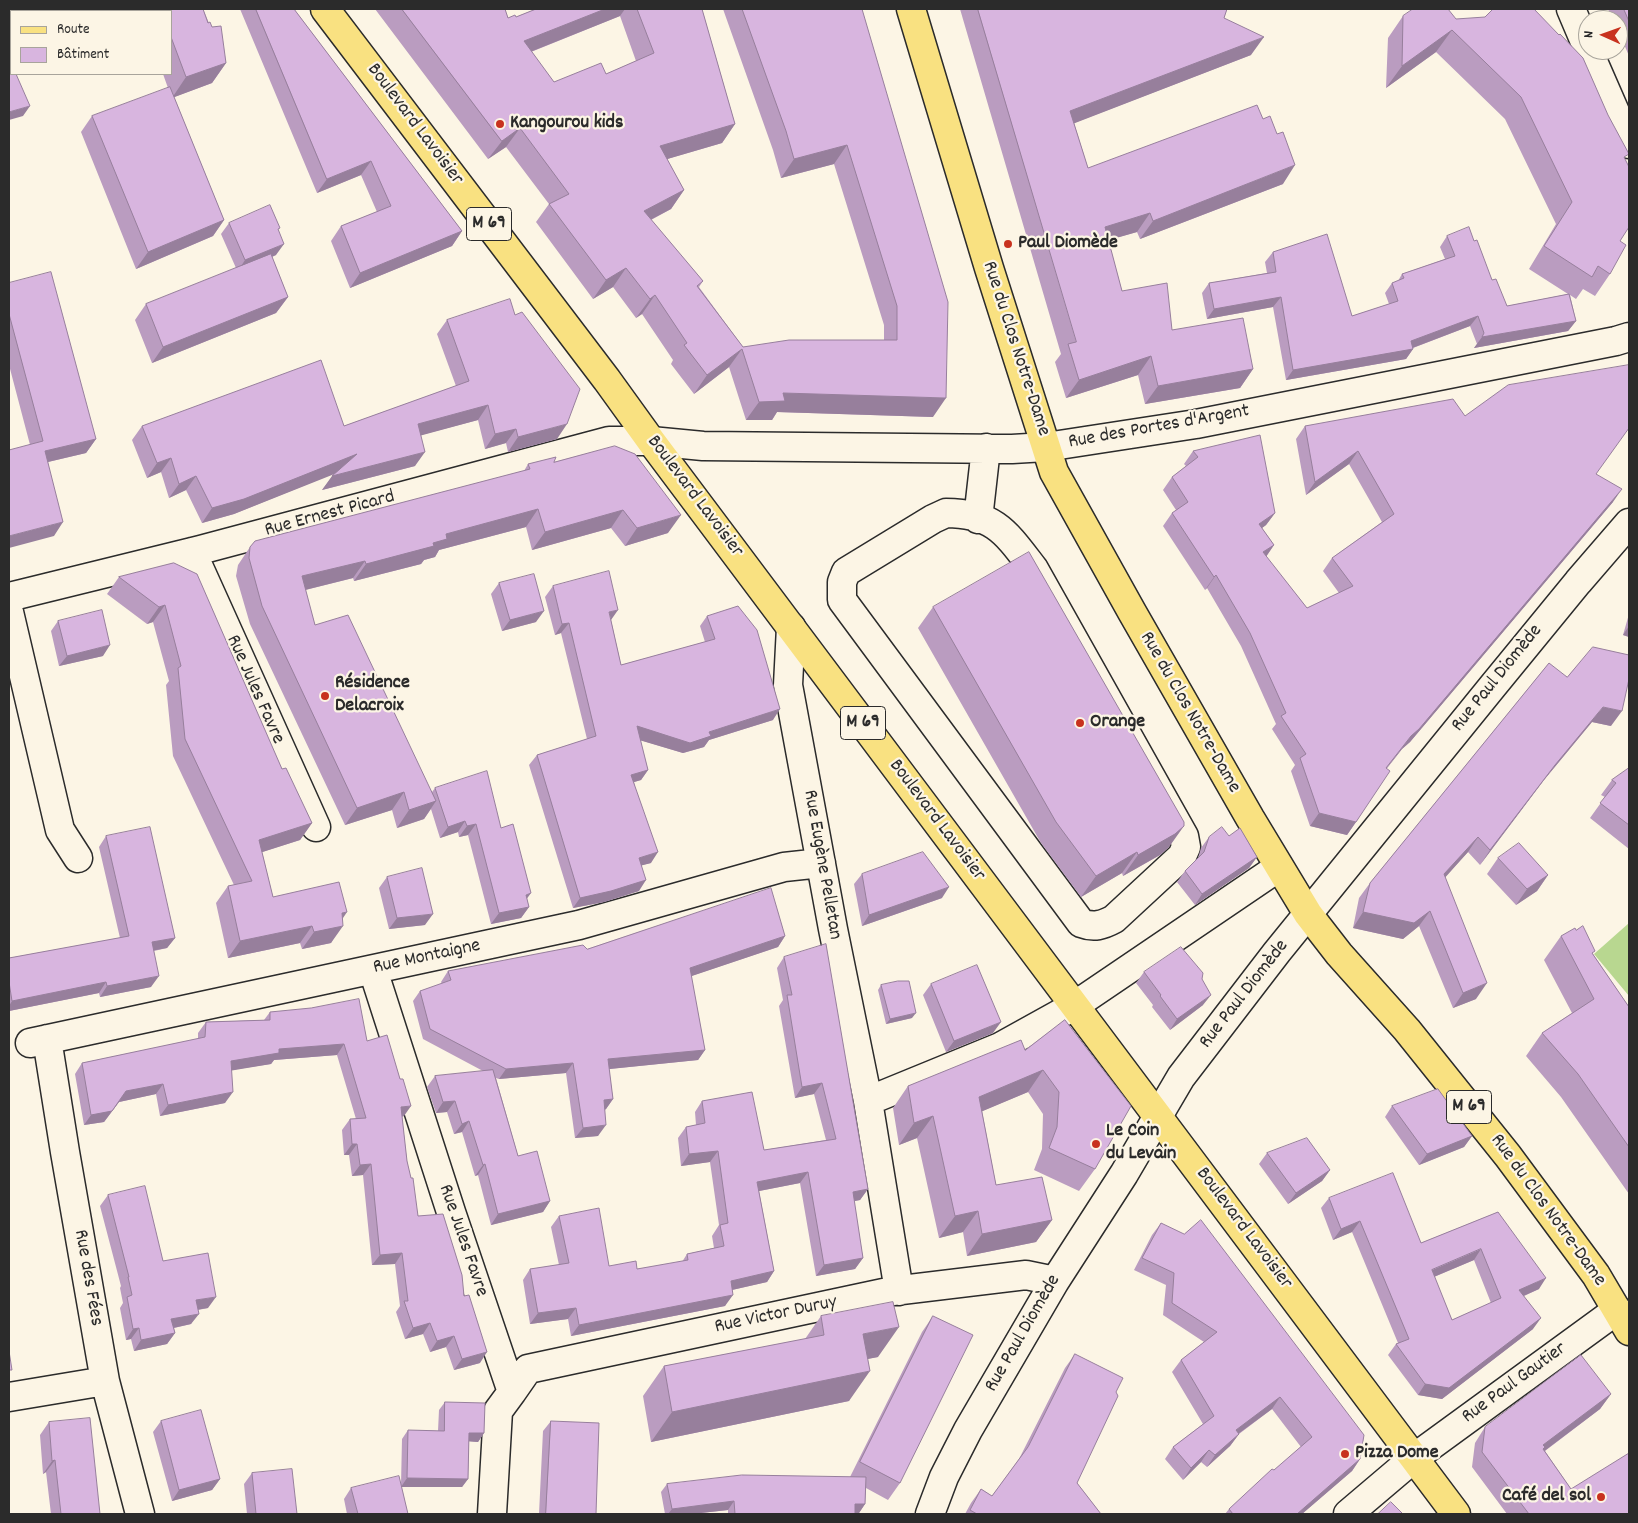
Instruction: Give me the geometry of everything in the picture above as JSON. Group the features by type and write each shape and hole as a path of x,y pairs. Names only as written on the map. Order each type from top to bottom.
{"main road":[{"name":"Boulevard Lavoisier","path":"325,9 601,372 790,627 1456,1514"},
{"name":"Rue du Clos Notre-Dame","path":"911,9 989,268 1054,472 1279,868 1308,914 1339,954 1407,1030 1508,1156 1596,1275 1623,1321"}],"street":[{"path":"1572,9 1578,24"},
{"path":"1593,60 1623,121 1629,144"},
{"name":"Rue des Portes d'Argent","path":"651,441 703,446 1012,449 1046,447 1196,424 1629,337"},
{"name":"Rue Ernest Picard","path":"9,597 192,552 609,441 651,441"},
{"path":"978,518 986,448"},
{"path":"946,513 957,513 978,518 993,523 1005,532 1034,569 1184,836 1186,847 1182,856 1114,919 1103,925 1090,926 1082,924 842,600 842,582 846,572 933,519 946,513"},
{"name":"Rue Paul Diomède","path":"930,1514 944,1477 968,1430 1054,1281 1124,1174 1180,1077 1308,914 1572,589 1629,523"},
{"name":"Rue Jules Favre","path":"192,552 316,827"},
{"path":"9,612 60,830 78,858"},
{"name":"Rue Eugène Pelletan","path":"790,627 788,686 868,1101 899,1291"},
{"name":"Rue Montaigne","path":"39,1041 578,926 784,867 821,863"},
{"path":"868,1101 1000,1047 1074,1006 1279,868"},
{"name":"Rue Jules Favre","path":"373,970 451,1212 512,1392"},
{"name":"Rue des Fées","path":"39,1041 65,1152 105,1381 140,1514"},
{"name":"Rue Victor Duruy","path":"512,1392 528,1369 899,1291 1026,1275 1054,1281"},
{"name":"Rue Paul Gautier","path":"1348,1514 1414,1458 1623,1321"},
{"path":"9,1397 105,1381"},
{"path":"492,1514 498,1411 512,1392"}],"green space":[{"path":"1629,923 1629,996 1594,954"}],"building":[{"path":"203,9 208,23 210,22 212,27 221,26 226,63 186,77 172,40 172,10 162,10"},
{"path":"256,9 294,9 462,231 360,273 341,226 391,206 371,161 327,179"},
{"path":"402,9 505,9 508,18 536,9 605,9 524,41 554,82 601,63 606,74 654,53 637,9 702,9 735,124 660,146 684,190 644,211 703,281 697,286 743,347 789,340 897,340 897,306 847,145 794,159 786,131 742,9 862,9 948,302 946,398 783,393 785,401 759,402 742,349 707,375 684,345 687,343 655,295 650,299 626,268 606,280 549,204 569,194 520,128 502,141"},
{"path":"978,9 1227,9 1224,18 1264,37 1070,111 1088,168 1257,105 1263,119 1270,116 1277,134 1283,132 1295,165 1153,221 1150,213 1105,227 1122,291 1167,283 1172,330 1243,318 1253,369 1158,386 1151,356 1079,380 1068,344 1076,342"},
{"path":"1413,9 1448,9 1456,19 1485,17 1493,9 1534,9 1578,53 1578,60 1584,60 1608,115 1629,154 1624,157 1629,167 1629,227 1620,241 1626,245 1610,274 1598,266 1592,277 1544,246 1572,202 1521,97 1452,30 1402,66 1403,16"},
{"path":"9,55 10,75 16,75 30,106 9,112"},
{"path":"170,87 224,220 148,252 92,116"},
{"path":"270,205 280,228 278,229 284,244 245,260 229,223"},
{"path":"1469,227 1474,241 1477,240 1492,280 1496,279 1507,306 1569,294 1576,321 1482,337 1484,333 1478,316 1411,341 1413,349 1293,370 1281,297 1214,309 1209,283 1276,272 1273,252 1327,234 1352,316 1398,301 1392,283 1404,278 1402,274 1455,256 1447,236"},
{"path":"271,254 288,297 163,347 146,304"},
{"path":"51,272 96,439 45,451 63,522 9,536 9,450 43,441 9,314 9,283"},
{"path":"510,299 515,315 522,312 580,389 567,424 518,437 516,429 495,434 488,405 418,424 425,452 332,476 357,454 244,499 212,508 196,476 179,484 171,458 157,463 142,426 321,360 344,426 469,381 447,320"},
{"path":"1629,365 1629,428 1596,474 1622,489 1419,729 1411,736 1386,768 1390,771 1356,822 1319,813 1300,758 1306,754 1281,716 1286,713 1250,633 1216,575 1214,577 1172,513 1188,502 1172,477 1198,457 1193,451 1260,435 1275,513 1259,524 1274,545 1263,552 1307,608 1353,586 1332,558 1394,514 1358,451 1315,482 1305,426 1453,399 1465,416 1508,385"},
{"path":"615,446 635,454 681,515 637,528 623,510 545,532 538,509 446,534 447,539 433,543 434,546 366,564 365,561 302,576 315,625 348,615 436,801 409,810 404,792 357,808 262,606 249,558 250,547 255,541 530,469 528,464 556,457 554,462"},
{"path":"1029,552 1184,822 1184,826 1175,834 1138,855 1137,852 1096,876 1056,822 933,607"},
{"path":"174,563 197,574 282,769 286,768 312,823 259,840 273,897 339,882 347,912 342,913 343,926 314,932 312,926 240,941 228,886 252,881 185,739 178,668 181,666 165,605 159,607 119,577"},
{"path":"609,571 618,610 609,612 621,665 715,639 707,616 738,606 757,630 780,709 709,732 711,736 690,743 637,726 648,770 631,775 658,852 639,858 646,880 580,898 537,755 596,736 569,623 562,624 553,586"},
{"path":"534,574 544,611 510,620 499,583"},
{"path":"102,610 110,645 67,656 58,621"},
{"path":"1593,647 1629,655 1629,679 1622,711 1603,707 1555,765 1490,850 1478,837 1444,874 1487,983 1463,993 1430,911 1414,923 1363,912 1370,883 1549,663 1567,677"},
{"path":"1629,768 1629,825 1600,803 1616,783 1612,780"},
{"path":"487,771 501,828 513,824 531,893 526,895 529,907 499,913 476,824 467,826 465,821 448,827 435,788"},
{"path":"150,827 175,938 152,942 159,976 107,986 106,982 12,1001 9,982 9,958 129,936 106,836"},
{"path":"1222,827 1229,836 1240,828 1257,857 1202,894 1185,871 1204,852 1209,837"},
{"path":"1519,843 1548,875 1527,889 1498,858"},
{"path":"923,852 949,887 869,915 862,874"},
{"path":"422,868 433,914 397,918 387,877"},
{"path":"771,888 785,936 690,968 705,1050 608,1059 613,1099 604,1100 606,1125 583,1128 573,1063 506,1069 430,1029 420,991 451,980 448,971 583,945 587,949"},
{"path":"1583,926 1595,951 1592,953 1629,1007 1629,1147 1578,1074 1542,1033 1594,999 1561,936"},
{"path":"826,944 868,1189 853,1192 863,1258 824,1265 808,1172 757,1182 774,1271 731,1281 733,1295 579,1325 576,1308 538,1313 530,1269 569,1263 559,1216 599,1208 609,1266 636,1261 637,1269 688,1260 687,1254 724,1246 720,1225 728,1223 718,1151 689,1154 686,1127 705,1123 702,1101 752,1092 764,1150 836,1139 822,1083 802,1087 787,995 792,995 784,957"},
{"path":"1181,947 1203,973 1202,979 1211,995 1177,1019 1144,972"},
{"path":"977,965 1001,1022 954,1041 931,984"},
{"path":"898,981 909,981 916,1013 890,1019 881,985"},
{"path":"359,999 367,1041 387,1035 400,1079 403,1079 411,1106 401,1107 407,1161 411,1178 413,1178 418,1216 443,1214 462,1275 464,1296 469,1295 487,1352 462,1359 454,1336 437,1341 430,1323 413,1328 404,1301 408,1301 402,1253 380,1255 371,1164 360,1165 357,1144 352,1144 350,1119 366,1118 344,1044 279,1049 279,1053 231,1061 233,1092 168,1105 163,1084 126,1091 112,1111 91,1115 82,1063 205,1037 206,1022 270,1020 270,1012 311,1008"},
{"path":"1065,1020 1131,1106 1095,1169 1049,1148 1057,1127 1059,1092 1043,1070 979,1097 996,1185 1042,1177 1052,1220 982,1234 978,1211 955,1216 933,1116 914,1123 908,1086 1021,1040 1025,1050"},
{"path":"493,1070 518,1156 537,1151 550,1201 498,1214 485,1164 483,1165 469,1121 462,1124 455,1101 443,1102 435,1076"},
{"path":"1438,1089 1472,1136 1427,1154 1392,1106"},
{"path":"1307,1138 1330,1170 1296,1193 1267,1153"},
{"path":"1393,1173 1421,1243 1498,1212 1546,1278 1519,1290 1541,1318 1449,1388 1425,1384 1396,1344 1409,1339 1360,1221 1341,1229 1329,1198","holes":["1481,1249 1501,1298 1452,1320 1432,1270"]},
{"path":"145,1186 163,1261 208,1253 216,1297 196,1300 199,1314 171,1319 175,1333 141,1340 139,1328 133,1329 127,1297 132,1295 129,1277 108,1195"},
{"path":"1201,1220 1364,1435 1360,1459 1297,1514 1233,1514 1229,1509 1272,1469 1274,1470 1312,1437 1280,1397 1236,1430 1239,1434 1215,1455 1209,1450 1191,1468 1173,1447 1214,1416 1181,1360 1217,1332 1172,1303 1174,1273 1142,1258 1161,1223 1184,1234"},
{"path":"893,1302 899,1327 863,1334 870,1371 672,1412 664,1366 824,1335 821,1316"},
{"path":"933,1316 973,1335 900,1483 860,1462"},
{"path":"9,1351 12,1370 9,1370"},
{"path":"1075,1354 1123,1378 1116,1392 1118,1396 1077,1483 1101,1514 977,1514 970,1510 981,1489 992,1496 1028,1447"},
{"path":"1581,1355 1611,1394 1543,1445 1545,1447 1543,1449 1571,1489 1629,1453 1629,1514 1529,1514 1482,1452 1485,1427"},
{"path":"445,1402 485,1403 484,1433 469,1433 468,1479 407,1478 408,1430 444,1431"},
{"path":"201,1410 220,1479 179,1490 161,1421"},
{"path":"90,1418 100,1514 61,1514 55,1460 52,1461 49,1422"},
{"path":"551,1421 599,1423 596,1514 546,1514"},
{"path":"292,1469 297,1514 256,1514 252,1473"},
{"path":"742,1475 866,1477 865,1504 855,1504 855,1514 735,1514 734,1501 672,1509 667,1484"},
{"path":"399,1476 408,1514 358,1514 351,1488"},
{"path":"1391,1502 1403,1514 1378,1514"}],"place":[{"name":"Kangourou kids","path":"500,124"},
{"name":"Paul Diomède","path":"1008,244"},
{"name":"Résidence Delacroix","path":"325,696"},
{"name":"Orange","path":"1080,723"},
{"name":"Le Coin du Levain","path":"1096,1144"},
{"name":"Pizza Dome","path":"1345,1454"},
{"name":"Café del sol","path":"1601,1497"}]}
